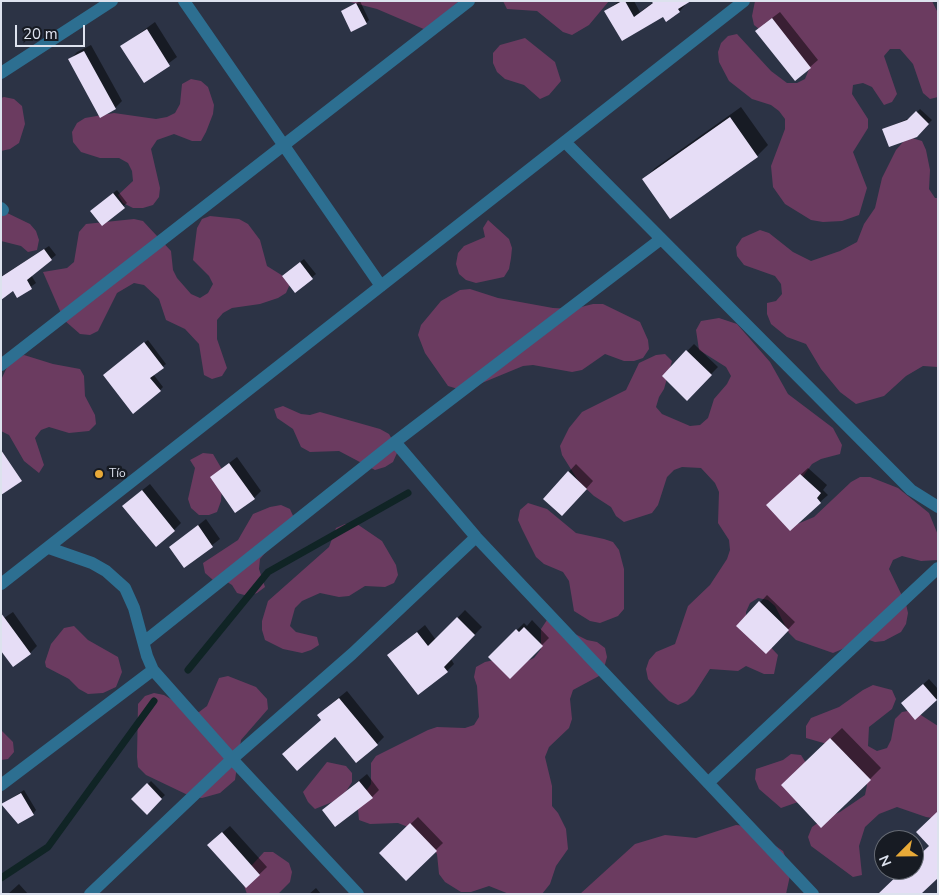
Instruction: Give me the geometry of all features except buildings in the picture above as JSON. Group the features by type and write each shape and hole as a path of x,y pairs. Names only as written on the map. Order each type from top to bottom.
{"street":[{"path":"1,73 112,1"},
{"path":"184,1 381,286"},
{"path":"1,365 469,1"},
{"path":"1,584 566,143 744,1"},
{"path":"566,143 911,490 938,507"},
{"path":"144,642 395,442 661,239"},
{"path":"395,442 476,537 814,894"},
{"path":"90,894 232,759 352,654 476,537"},
{"path":"49,548 92,563 106,571 126,588 153,670 232,759 358,894"},
{"path":"708,783 938,568"},
{"path":"1,785 153,670"}],"shaded area":[{"path":"346,1 459,1 426,30 377,9"},
{"path":"503,1 609,1 589,25 572,35 563,32 537,11 507,9"},
{"path":"755,1 932,1 938,13 938,97 930,99 923,93 913,64 900,49 890,49 884,56 897,94 892,102 884,105 872,87 863,83 853,85 852,94 868,119 868,128 853,152 867,188 859,215 842,221 823,222 811,220 785,204 773,187 771,166 785,129 785,119 771,105 752,99 729,81 719,62 718,52 721,43 728,36 737,34 771,71 787,83 797,83 805,79 809,69 754,25 752,16"},
{"path":"525,38 555,62 561,81 549,95 540,99 524,85 505,79 497,72 493,63 493,53 500,45"},
{"path":"191,79 201,81 208,87 214,105 213,114 206,132 201,141 192,141 174,134 157,140 151,149 160,188 159,197 153,205 133,208 123,203 118,195 133,181 132,171 128,163 119,158 100,158 81,152 73,142 72,132 77,123 85,118 114,113 156,119 167,117 175,113 180,104 182,84"},
{"path":"1,98 14,99 22,106 25,124 19,143 10,149 1,151"},
{"path":"912,138 922,141 926,150 930,170 929,189 935,198 938,198 938,367 923,366 906,376 884,396 856,404 840,392 821,369 806,344 787,337 771,324 767,314 767,303 776,301 782,294 781,284 775,276 744,265 737,256 736,247 742,238 760,230 769,233 793,252 811,261 840,251 857,242 864,224 875,208 882,178 896,150 903,142"},
{"path":"1,210 30,224 36,231 39,240 37,250 28,252 21,246 1,241"},
{"path":"210,216 239,219 248,224 260,240 267,266 283,276 290,284 286,293 278,298 260,304 232,308 223,313 217,320 217,339 227,368 222,376 212,379 204,375 199,344 185,329 166,320 159,299 144,285 134,283 117,293 98,331 90,335 80,334 64,320 43,272 67,268 74,262 79,232 86,224 134,219 143,221 171,251 173,270 177,278 191,294 200,298 208,293 213,284 209,276 193,260 197,228 202,219"},
{"path":"488,220 509,239 512,248 509,269 504,277 476,283 466,280 459,274 456,264 458,253 464,246 485,237 483,228"},
{"path":"470,289 498,298 553,308 573,309 593,304 603,304 640,322 648,340 649,349 643,358 634,361 624,361 605,354 582,370 572,372 533,365 523,366 477,385 458,389 448,386 425,353 418,335 421,325 441,301 460,290"},
{"path":"719,318 737,324 770,362 788,394 833,428 842,445 840,454 821,459 812,464 801,479 795,525 814,517 851,482 860,477 870,477 898,488 929,513 938,535 938,560 921,561 902,556 893,560 889,569 906,604 908,613 906,624 901,632 884,641 875,642 866,639 833,653 796,640 789,633 775,606 768,600 758,598 750,603 746,612 746,621 778,655 774,674 764,674 746,666 738,671 710,669 694,694 687,701 678,705 669,701 655,687 648,679 646,669 649,660 656,652 675,644 688,606 710,585 727,559 730,550 729,540 718,523 719,492 715,483 701,468 682,467 674,470 667,477 658,505 652,513 624,522 616,516 611,507 594,496 579,482 562,455 560,446 569,428 582,412 626,390 639,363 656,355 665,354 672,361 664,389 656,407 662,414 690,426 700,425 708,418 714,399 727,384 731,376 726,367 699,350 696,330 701,321"},
{"path":"24,355 53,364 80,369 84,376 85,396 95,415 96,424 89,431 69,433 49,427 41,430 35,438 44,465 39,473 24,461 9,435 1,431 1,380 7,367 15,359"},
{"path":"283,406 301,414 310,415 320,412 380,429 389,434 394,443 397,453 393,462 375,470 339,451 310,452 301,447 293,429 277,418 274,409"},
{"path":"203,453 213,454 223,471 221,501 217,512 209,515 199,515 191,508 188,499 195,468 190,460"},
{"path":"528,503 547,509 576,533 613,542 619,550 624,569 624,609 618,616 600,623 590,621 574,611 569,581 563,572 544,564 536,557 518,520 520,510"},
{"path":"281,505 290,509 294,518 260,559 259,569 265,587 257,593 248,596 237,593 232,585 224,580 213,580 205,573 203,563 238,540 253,514"},
{"path":"345,524 357,524 382,541 396,565 398,575 394,583 385,587 365,586 349,596 339,597 320,593 302,601 295,608 290,626 296,632 317,637 319,645 311,650 302,653 283,649 265,640 262,621 268,601 329,547 336,528"},
{"path":"547,620 587,640 597,642 605,648 607,657 604,668 599,676 573,690 570,699 572,719 569,728 549,747 545,757 552,786 552,806 566,829 568,849 556,866 550,884 542,894 509,894 489,886 471,892 461,892 445,882 439,874 437,854 431,845 408,827 398,823 370,824 359,820 360,800 371,784 371,763 376,756 428,730 437,727 465,728 474,725 479,717 477,686 474,677 476,667 494,660 525,662 534,658 541,649 541,629"},
{"path":"74,626 88,640 118,657 122,672 116,687 103,693 88,694 79,689 69,679 46,667 45,662 51,644 64,628"},
{"path":"228,676 256,687 267,699 268,709 241,740 235,780 220,793 202,798 192,797 146,775 138,767 138,704 145,696 154,693 164,695 189,710 199,712 207,706 219,678"},
{"path":"873,685 892,690 896,699 892,709 869,727 868,746 877,751 887,748 891,740 895,719 902,712 913,710 938,726 938,819 897,807 879,814 865,827 859,846 862,875 853,877 811,846 808,837 812,827 840,812 865,795 867,785 850,758 834,746 806,738 806,726 811,718 839,707"},
{"path":"1,730 13,742 14,752 8,759 1,760"},
{"path":"791,754 801,755 806,763 798,802 781,808 759,789 755,779 756,769 783,760"},
{"path":"327,762 346,766 352,773 352,782 342,798 315,809 308,802 303,792"},
{"path":"736,825 746,826 783,851 791,871 786,894 580,894 635,844 665,835 696,838"},
{"path":"264,852 273,852 289,863 292,872 290,882 278,894 247,894 241,877"}],"waterway":[{"path":"188,670 268,572 408,493"},
{"path":"1,878 48,847 154,701"}],"place":[{"name":"Tío","path":"99,474"}]}
